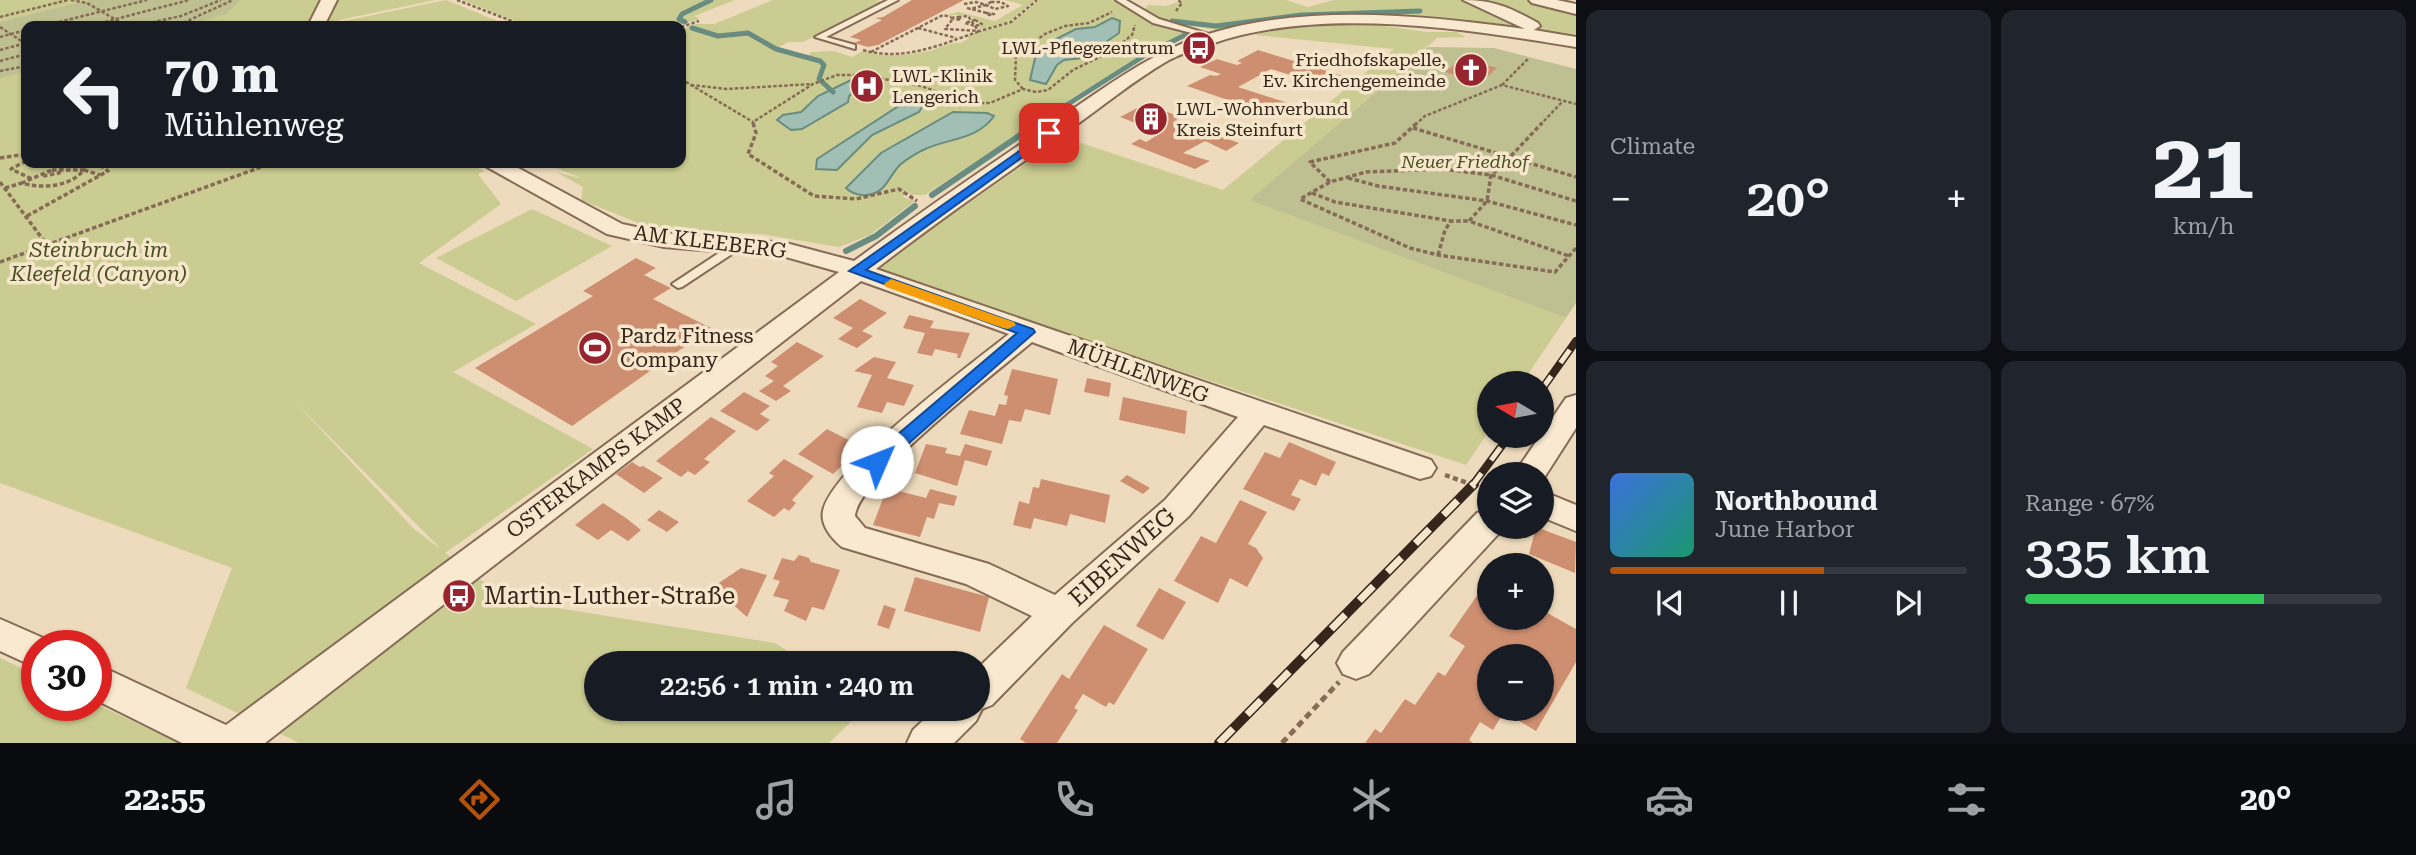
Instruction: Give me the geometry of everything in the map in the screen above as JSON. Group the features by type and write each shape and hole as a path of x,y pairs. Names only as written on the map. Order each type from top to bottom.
{"street":[{"path":"318,21 329,0"},
{"path":"1471,0 1524,20 1535,27 1540,36"},
{"path":"1537,0 1576,9"},
{"name":"OSTERKAMPS KAMP","path":"234,743 935,212 1164,56 1211,36 1280,22 1354,18 1467,26 1576,42"},
{"name":"AM KLEEBERG","path":"503,168 615,229 664,240 786,250 856,271"},
{"name":"MÜHLENWEG","path":"856,271 1258,414 1420,468"},
{"path":"1028,332 890,448 850,489 840,505 838,516 846,533 854,538 977,574 1059,613"},
{"path":"1538,462 1576,405"},
{"name":"EIBENWEG","path":"990,680 1059,613 1177,508 1258,414"},
{"path":"1554,509 1576,519"},
{"path":"1356,663 1477,536"},
{"path":"0,634 21,644"},
{"path":"112,689 222,743"},
{"path":"927,743 950,721"}],"lane":[{"path":"852,47 819,37 894,0"},
{"path":"1120,0 1156,21 1211,36"},
{"path":"678,284 737,245"}],"path":[{"path":"0,17 70,0 87,3 119,21"},
{"path":"63,21 147,0"},
{"path":"108,21 190,0"},
{"path":"158,21 181,16 221,0"},
{"path":"187,21 233,0"},
{"path":"457,0 512,21"},
{"path":"934,32 945,29 977,29 1011,22 1037,0"},
{"path":"994,1 1008,5 999,9 991,15 969,8 994,1"},
{"path":"964,4 976,2 999,9"},
{"path":"1113,12 1099,16 1090,23 1055,30 1026,46 1016,55 1015,80 1023,89 1036,92 1048,90 1073,70 1112,51 1132,35 1132,19"},
{"path":"871,52 943,15 961,20 958,17 968,16 977,29"},
{"path":"945,29 952,19"},
{"path":"852,47 871,52 920,52 942,46 977,29 982,23 972,20 965,23 977,29"},
{"path":"686,25 699,21"},
{"path":"1134,26 1156,21"},
{"path":"0,27 21,40"},
{"path":"918,28 957,38"},
{"path":"0,37 21,31"},
{"path":"0,50 21,44"},
{"path":"0,61 21,55"},
{"path":"1330,182 1310,162 1395,143 1424,116 1502,85 1528,59"},
{"path":"0,71 21,67"},
{"path":"753,122 813,84 837,75 862,75 930,88 950,98 969,103 990,103 1023,89"},
{"path":"686,82 753,122 756,132 748,154 814,196 856,199 899,189 935,212"},
{"path":"691,85 727,89 813,84"},
{"path":"1502,85 1576,104"},
{"path":"1469,221 1487,201 1491,175 1563,101"},
{"path":"1413,128 1576,177"},
{"path":"0,158 21,155"},
{"path":"21,164 11,169 33,179"},
{"path":"27,216 108,171 104,168"},
{"path":"0,262 258,168"},
{"path":"5,188 61,169 84,170 101,175"},
{"path":"1576,201 1491,175 1441,169 1366,172 1330,182 1300,199 1410,248 1438,255 1555,272 1576,248"},
{"path":"22,183 37,188 48,187 79,176 84,170"},
{"path":"1346,177 1378,186 1487,201 1576,226"},
{"path":"0,182 47,245"},
{"path":"1311,193 1335,202 1451,221 1469,221 1570,256"},
{"path":"1438,255 1451,221"},
{"path":"1420,468 1477,486"},
{"path":"1282,743 1356,663"}],"green space":[{"name":"Steinbruch im Kleefeld (Canyon)","path":"0,0 435,0 334,21 21,21 21,168 478,168 484,171 478,174 501,204 419,263 536,324 453,372 593,449 445,553 508,600 775,643 787,651 584,651 584,721 852,721 829,743 299,743 186,688 232,568 0,483","holes":["295,402 439,548 414,529"]},
{"path":"89,0 240,0 227,14 202,21 21,21 21,72 0,78 0,22"},
{"path":"446,0 498,21 344,21"},
{"path":"462,0 735,0 694,16 700,19 686,23 516,21"},
{"name":"LWL-Klinik Lengerich","path":"773,0 884,2 803,42 788,42 773,51 806,59 811,52 834,51 852,57 863,51 879,55 913,54 961,43 969,38 964,36 1011,23 1039,0 1113,0 1146,19 1184,32 1077,95 925,195 912,195 906,191 903,197 915,201 870,235 839,247 761,234 686,231 641,224 581,200 583,187 556,172 584,179 556,168 686,168 686,27 695,24 714,24"},
{"path":"1005,0 1035,0 1010,21 982,30 977,26 983,23 967,15 946,15 959,12 995,21 1023,5"},
{"path":"1184,0 1286,0 1308,7 1334,0 1464,0 1512,18 1518,26 1507,28 1296,18 1215,30 1163,21 1143,11 1148,5 1166,6"},
{"path":"1477,0 1534,0 1576,10 1576,39 1544,32 1514,14"},
{"path":"1363,23 1427,32 1457,32 1465,37 1437,38 1251,200 1566,318 1530,371 1477,371 1478,448 1466,465 873,270 1063,137 1223,190 1394,49 1256,35 1249,31"},
{"name":"Neuer Friedhof","path":"1428,47 1494,48 1576,69 1576,303 1566,318 1250,200"},
{"path":"532,209 612,246 516,301 436,258"},
{"path":"0,658 21,668 21,721 112,721 112,712 179,743 0,743"}],"water":[{"path":"1112,18 1120,21 1119,33 1093,51 1093,57 1064,60 1057,65 1046,84 1030,80 1036,54 1052,41 1076,29 1095,27"},
{"path":"859,79 864,83 849,96 848,102 802,129 791,130 777,120 783,115 801,112 818,96"},
{"path":"911,98 928,98 919,112 872,135 837,170 816,169 817,159"},
{"path":"953,112 987,113 994,116 970,135 930,147 909,158 877,192 861,195 846,188 881,153"}],"building":[{"path":"912,0 964,0 878,45 868,47 854,43 861,40 850,37 882,20 875,18 883,17"},
{"path":"1258,50 1346,77 1329,87 1271,69 1238,87 1297,106 1278,117 1187,86 1210,75 1221,74 1200,67 1217,59 1237,65 1242,63 1237,61"},
{"name":"Friedhofskapelle, Ev. Kirchengemeinde","path":"1462,59 1497,68 1481,82 1445,72"},
{"path":"1145,104 1181,117 1176,120 1239,143 1226,151 1205,141 1183,153 1210,161 1195,169 1131,144 1140,139 1146,142 1161,133 1120,117"},
{"name":"Pardz Fitness Company","path":"636,258 656,268 644,275 671,288 653,299 711,328 572,426 475,368 593,296 583,291"},
{"path":"860,299 887,313 862,331 873,336 857,348 838,339 853,328 833,318"},
{"path":"909,315 934,321 930,328 970,333 960,358 957,358 958,354 935,349 932,356 917,353 925,333 903,328"},
{"path":"797,342 824,356 783,386 791,391 776,401 759,391 774,381 765,376 778,366 771,362"},
{"path":"874,357 896,362 887,378 914,385 904,406 887,402 882,413 857,407 872,375 854,371"},
{"path":"1012,369 1058,379 1050,415 1025,409 1021,422 1009,420 1002,444 960,434 969,410 995,416 999,404 1006,405 1008,396 1004,395"},
{"path":"1087,378 1111,383 1109,397 1084,392"},
{"path":"744,392 770,406 760,414 770,420 757,431 720,411"},
{"path":"1123,397 1187,411 1185,434 1119,420"},
{"path":"711,417 736,431 704,459 710,462 695,475 688,471 681,477 656,461"},
{"path":"827,429 862,447 833,474 798,454"},
{"path":"1289,442 1336,462 1329,476 1322,473 1316,486 1300,479 1291,495 1301,499 1294,511 1243,489 1265,452 1280,458"},
{"path":"926,444 947,448 945,453 960,456 965,444 992,451 987,466 965,460 957,486 915,473"},
{"path":"784,459 814,476 792,500 796,503 789,511 784,508 774,517 747,501 774,476 769,473"},
{"path":"632,462 663,478 644,493 616,474"},
{"path":"1127,475 1150,488 1143,494 1120,481"},
{"path":"1041,479 1110,495 1105,523 1070,514 1067,526 1034,518 1031,529 1013,525 1019,501 1029,504 1033,487 1039,488"},
{"path":"887,488 926,498 930,489 957,496 954,506 939,503 934,519 927,517 920,537 873,525"},
{"path":"1240,500 1267,512 1248,544 1256,548 1263,558 1247,587 1230,578 1218,603 1174,581 1201,536 1216,543"},
{"path":"603,503 641,530 628,541 611,530 598,540 575,525"},
{"path":"659,510 679,522 667,532 647,520"},
{"path":"1554,534 1576,542 1575,573 1554,564 1554,553 1529,553 1533,539 1554,539"},
{"path":"799,555 809,558 811,562 840,570 824,610 812,607 806,621 784,611 789,600 773,596 780,581 773,579 782,558 794,561"},
{"path":"741,568 767,575 747,617 713,587"},
{"path":"915,577 989,597 980,632 904,611"},
{"path":"1159,588 1186,602 1163,640 1136,626"},
{"path":"1477,595 1477,630 1554,630 1554,617 1576,629 1576,662 1554,700 1554,644 1477,644 1477,721 1498,721 1493,730 1480,722 1469,740 1473,743 1365,743 1375,729 1381,733 1405,699 1415,705 1438,672 1445,676 1465,646 1449,636"},
{"path":"884,605 896,609 889,629 877,625"},
{"path":"1104,625 1148,649 1114,705 1109,702 1106,707 1083,694 1074,708 1078,710 1057,743 1026,743 1020,739 1062,674 1069,679"},
{"path":"1519,721 1542,721 1536,731"}],"waterway":[{"path":"683,21 679,19 682,14 711,0"},
{"path":"1172,21 1216,26 1302,15 1420,11"},
{"path":"692,28 718,36 748,33 776,49 820,61 824,65 819,79 833,92"},
{"path":"1036,124 1147,54 1187,34"},
{"path":"932,195 1036,124"},
{"path":"846,251 876,236 915,206"}],"railway":[{"path":"1554,372 1576,341"},
{"path":"1472,486 1500,448"},
{"path":"1219,743 1474,484"}],"slow traffic":[{"path":"891,284 1008,325"}],"place":[{"name":"LWL-Pflegezentrum","path":"1199,48"},
{"name":"Friedhofskapelle, Ev. Kirchengemeinde","path":"1471,70"},
{"name":"LWL-Klinik Lengerich","path":"867,86"},
{"name":"LWL-Wohnverbund Kreis Steinfurt","path":"1151,119"},
{"name":"Pardz Fitness Company","path":"595,348"},
{"name":"Martin-Luther-Straße","path":"459,596"}],"route":[{"path":"877,462 890,448 1028,332 856,271 1049,133"}]}
